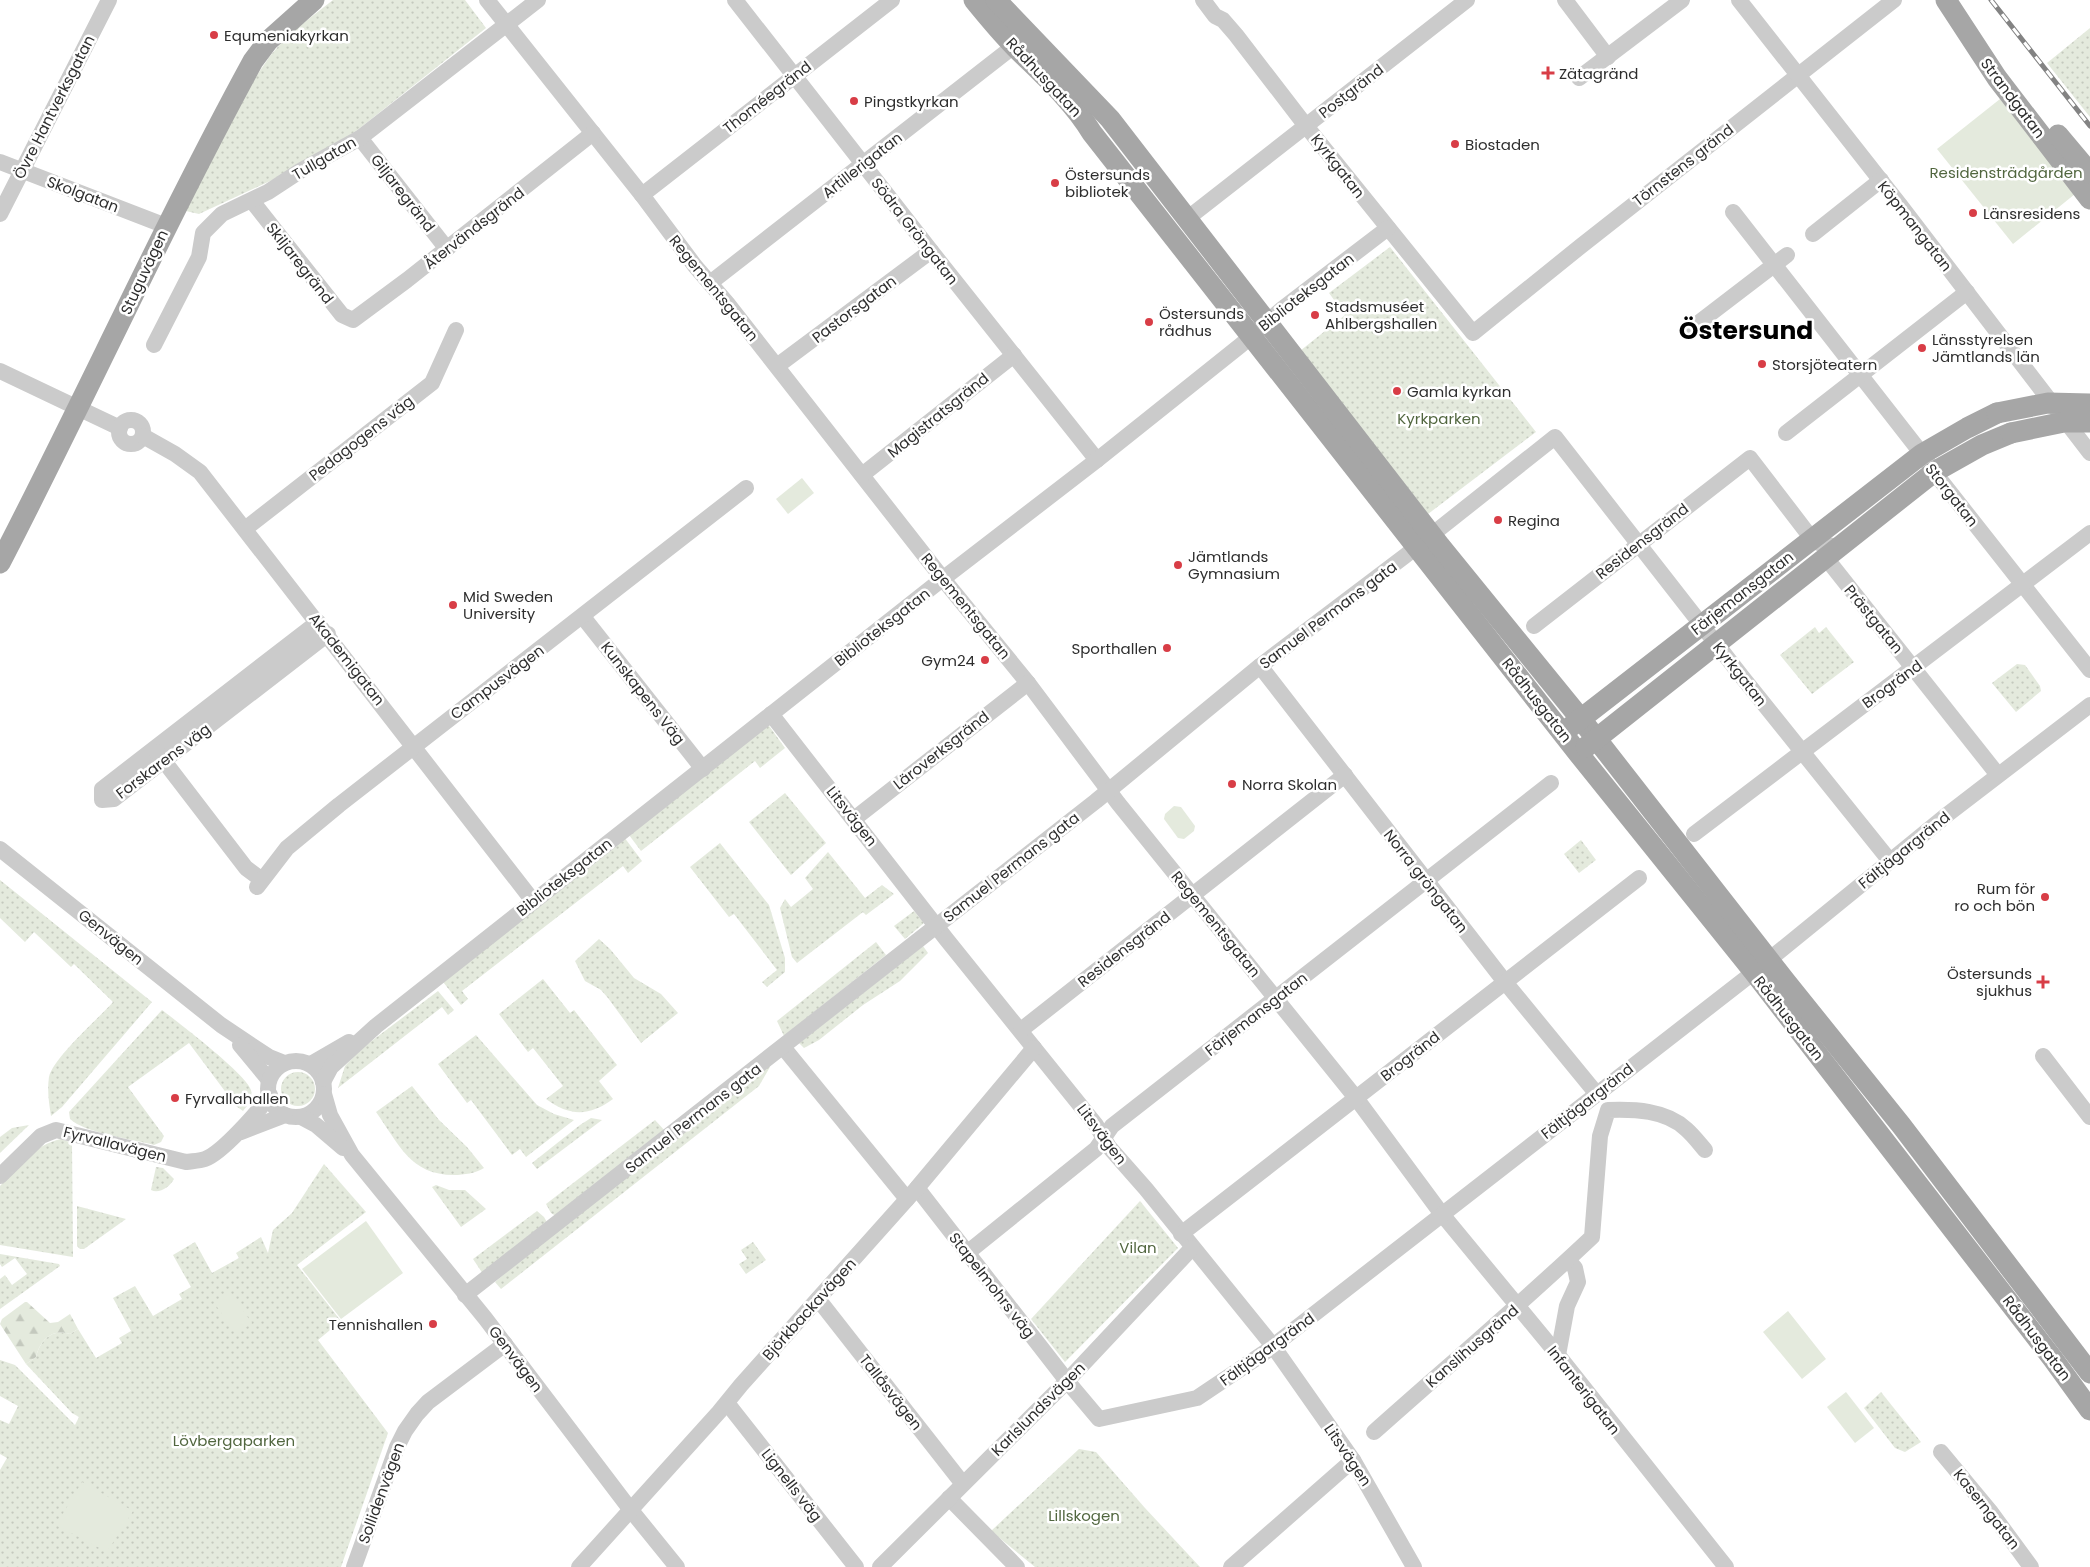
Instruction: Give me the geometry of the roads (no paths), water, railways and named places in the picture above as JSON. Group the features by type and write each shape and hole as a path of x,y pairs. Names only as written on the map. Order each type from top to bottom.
{"main road":[{"name":"Stuguvägen","path":"0,563 166,226 253,61 268,41 314,0"},
{"name":"Rådhusgatan","path":"974,0 1014,46 1048,78 1080,114 1092,134 1250,336 1580,718 2090,1410"},
{"name":"Rådhusgatan","path":"996,0 1096,103 1188,218 1425,540 1578,753 1919,1148 2090,1373"},
{"name":"Strandgatan","path":"1946,0 2002,86 2088,188"},
{"name":"Strandgatan","path":"1953,0 2088,188"},
{"name":"Färjemansgatan","path":"1563,732 1922,454 1997,413 2048,403 2090,404"},
{"name":"Färjemansgatan","path":"1578,753 1934,472 1982,445 2011,433 2064,422 2090,422"}],"street":[{"name":"Övre Hantverksgatan","path":"0,214 109,0"},
{"name":"Regementsgatan","path":"487,0 943,579 1028,683 1192,896 1356,1098 1442,1213"},
{"name":"Tullgatan","path":"154,345 199,257 203,233 222,214 252,201 300,171 360,138 538,0"},
{"name":"Södra Gröngatan","path":"735,0 1097,460"},
{"name":"Thoméegränd","path":"642,195 892,0"},
{"name":"Kyrkgatan","path":"1203,0 1216,16 1236,35 1306,126 1473,333"},
{"name":"Postgränd","path":"1188,218 1467,0"},
{"path":"1565,0 1608,57"},
{"path":"1579,78 1682,0"},
{"name":"Köpmangatan","path":"1739,0 1881,180 2090,453"},
{"name":"Törnstens gränd","path":"1473,333 1894,0"},
{"name":"Artillerigatan","path":"710,283 1014,46"},
{"name":"Återvändsgränd","path":"353,320 593,134"},
{"name":"Giljaregränd","path":"360,138 447,249"},
{"name":"Skolgatan","path":"0,162 166,226"},
{"path":"1813,234 1881,180"},
{"name":"Skiljaregränd","path":"252,201 342,315 353,320"},
{"name":"Storgatan","path":"1733,212 1780,260 1816,319 2090,670"},
{"name":"Biblioteksgatan","path":"324,1088 332,1067 376,1026 771,714 1097,460 1266,322 1388,228"},
{"name":"Pastorsgatan","path":"777,366 931,251"},
{"path":"1693,327 1780,260"},
{"path":"1786,433 1967,292"},
{"name":"Pedagogens väg","path":"245,529 432,383 456,330"},
{"name":"Magistratsgränd","path":"862,476 1014,355"},
{"path":"0,371 78,408"},
{"name":"Akademigatan","path":"78,408 120,428 125,421 137,421 143,427 143,436 175,454 200,472 414,745 533,901"},
{"name":"Kyrkgatan","path":"1555,437 1716,644 1890,862"},
{"name":"Samuel Permans gata","path":"465,1295 784,1047 1109,790 1260,666 1425,540 1555,437"},
{"name":"Residensgränd","path":"1534,626 1750,458 1812,539"},
{"name":"Campusvägen","path":"259,883 287,848 414,745 583,617 746,488"},
{"name":"Brogränd","path":"1694,834 2090,533"},
{"path":"1812,539 1818,544 1828,546 1833,552"},
{"name":"Prästgatan","path":"1833,552 1914,668 1998,775"},
{"name":"Kunskapens Väg","path":"583,617 703,769"},
{"name":"Forskarens väg","path":"259,883 159,755 323,628"},
{"name":"Norra gröngatan","path":"1260,666 1426,882 1596,1093"},
{"name":"Läroverksgränd","path":"854,819 1028,683"},
{"name":"Fältjägargränd","path":"1067,1381 1099,1419 1197,1398 1273,1346 1761,966 1998,775 2090,704"},
{"name":"Litsvägen","path":"771,714 936,926 1021,1030 1110,1147 1273,1346 1352,1460 1414,1567"},
{"name":"Residensgränd","path":"1021,1030 1344,776"},
{"name":"Färjemansgatan","path":"967,1254 1096,1149 1112,1126 1551,783"},
{"name":"Genvägen","path":"0,849 221,1025 269,1058 284,1063"},
{"name":"Brogränd","path":"1181,1234 1640,878"},
{"name":"Genvägen","path":"221,1025 260,1068 269,1088"},
{"name":"Biblioteksgatan","path":"312,1064 376,1026"},
{"name":"Stapelmohrs väg","path":"784,1047 967,1254 1067,1381"},
{"name":"Björkbackavägen","path":"579,1567 912,1194 1034,1048"},
{"path":"2043,1056 2090,1117"},
{"path":"304,1061 312,1064 319,1072 324,1088 320,1104 313,1110 293,1116 274,1107 269,1088 274,1071 284,1063 304,1061"},
{"name":"Fyrvallavägen","path":"0,1176 40,1136 56,1130 186,1162 207,1158 237,1134 261,1108 269,1088"},
{"name":"Genvägen","path":"324,1088 330,1115 352,1155 505,1344 630,1509 677,1567"},
{"name":"Kanslihusgränd","path":"1374,1432 1518,1307 1592,1237 1600,1136 1608,1110 1627,1109 1665,1115 1686,1128 1705,1150"},
{"name":"Genvägen","path":"293,1116 316,1125 352,1155"},
{"name":"Fyrvallavägen","path":"237,1134 293,1116"},
{"name":"Infanterigatan","path":"1442,1213 1558,1355 1726,1567"},
{"name":"Karlslundsvägen","path":"880,1567 1067,1381 1192,1248"},
{"path":"1558,1355 1567,1306 1578,1282 1574,1268 1568,1260"},
{"name":"Tallåsvägen","path":"818,1299 963,1484"},
{"name":"Sollidenvägen","path":"358,1565 397,1447 405,1431 428,1402 505,1344"},
{"name":"Lignells väg","path":"727,1403 856,1567"},
{"name":"Kaserngatan","path":"1941,1452 1990,1511 2032,1567"},
{"path":"1235,1566 1352,1460"},
{"path":"949,1498 1017,1567"}],"railway":[{"path":"1991,0 2090,126"}],"place":[{"name":"Equmeniakyrkan","path":"214,35"},
{"name":"Zätagränd","path":"1548,73"},
{"name":"Pingstkyrkan","path":"854,101"},
{"name":"Biostaden","path":"1455,144"},
{"name":"Östersunds bibliotek","path":"1055,183"},
{"name":"Länsresidens","path":"1973,213"},
{"name":"Stadsmuséet Ahlbergshallen","path":"1315,315"},
{"name":"Östersunds rådhus","path":"1149,322"},
{"name":"Länsstyrelsen Jämtlands län","path":"1922,348"},
{"name":"Storsjöteatern","path":"1762,364"},
{"name":"Gamla kyrkan","path":"1397,391"},
{"name":"Regina","path":"1498,520"},
{"name":"Jämtlands Gymnasium","path":"1178,565"},
{"name":"Mid Sweden University","path":"453,605"},
{"name":"Sporthallen","path":"1167,648"},
{"name":"Gym24","path":"985,660"},
{"name":"Norra Skolan","path":"1232,784"},
{"name":"Rum för ro och bön","path":"2045,897"},
{"name":"Östersunds sjukhus","path":"2043,982"},
{"name":"Fyrvallahallen","path":"175,1098"},
{"name":"Tennishallen","path":"433,1324"}],"district":[{"name":"Östersund","path":"1746,330"}],"park label":[{"name":"Residensträdgården","path":"2006,172"},
{"name":"Kyrkparken","path":"1439,418"},
{"name":"Vilan","path":"1138,1247"},
{"name":"Lövbergaparken","path":"234,1440"},
{"name":"Lillskogen","path":"1084,1515"}]}
